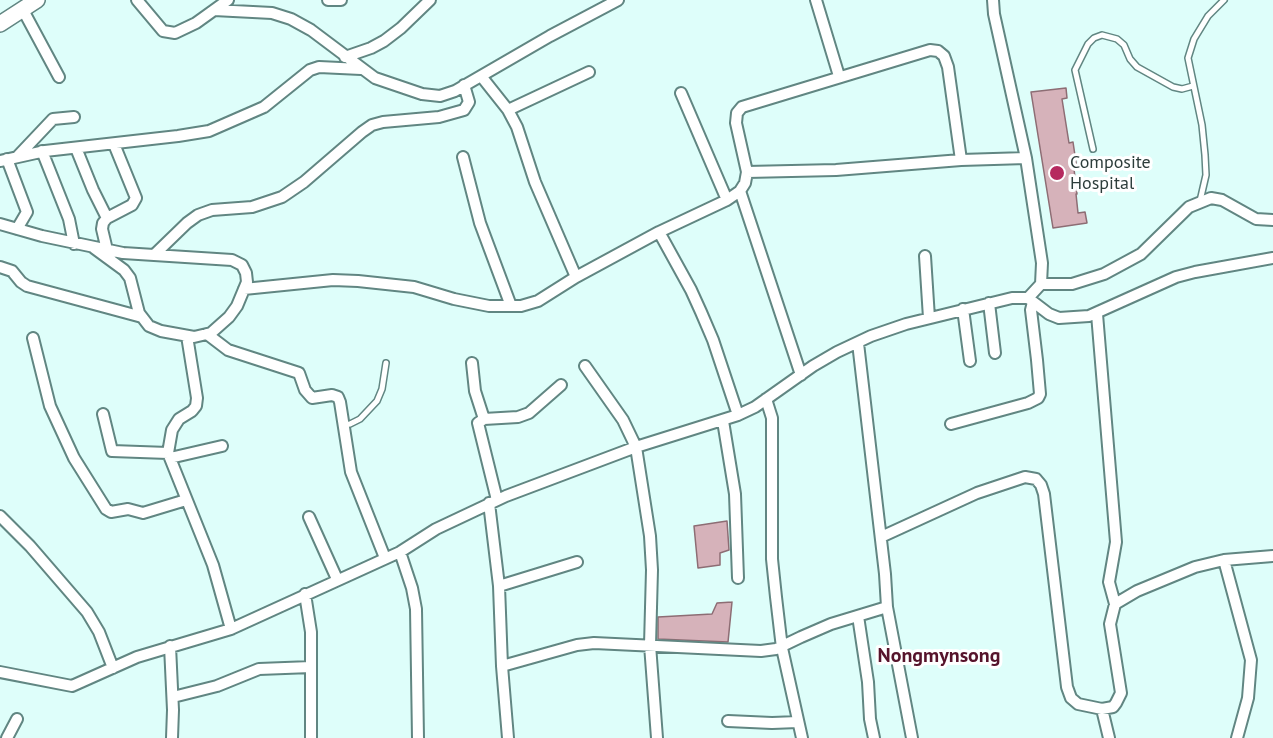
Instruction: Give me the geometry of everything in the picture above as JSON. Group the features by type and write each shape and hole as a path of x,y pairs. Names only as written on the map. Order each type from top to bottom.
{"street":[{"path":"0,24 37,0"},
{"path":"137,0 163,31 175,33 196,23 228,0"},
{"path":"328,0 341,0"},
{"path":"345,57 384,41 430,0"},
{"path":"214,10 272,13 291,19 311,30 375,78 422,94 440,96 455,91 618,0"},
{"path":"816,0 839,76"},
{"path":"951,424 1028,403 1038,398 1040,394 1030,300 1041,284 1042,263 1026,158 994,14 993,0"},
{"path":"23,10 59,77"},
{"path":"244,289 333,280 358,281 414,288 489,306 521,306 538,301 576,277 659,232 727,200 740,191 745,183 747,172 736,123 737,113 742,107 930,50 938,51 944,56 948,67 961,160"},
{"path":"8,159 42,151 209,131 264,106 310,70 320,67 361,69"},
{"path":"508,110 589,72"},
{"path":"481,76 508,110 517,127 535,182 576,277"},
{"path":"154,255 198,215 212,210 252,207 282,197 304,182 372,125 439,117 464,110 469,102 464,85"},
{"path":"681,93 727,200"},
{"path":"8,159 53,119 74,117"},
{"path":"107,250 102,229 107,218 132,205 136,198 114,144"},
{"path":"76,148 107,218"},
{"path":"42,151 69,219 74,243"},
{"path":"463,157 480,223 511,306"},
{"path":"747,172 836,170 961,160 1026,158"},
{"path":"8,159 27,212 17,229"},
{"path":"740,191 801,375"},
{"path":"1041,284 1072,284 1104,274 1141,254 1167,230 1179,214 1200,201 1211,198 1222,200 1256,219 1273,220"},
{"path":"0,224 94,248 232,260 242,266 247,282 237,306 229,317 207,334 194,338 161,331 149,326 142,317 130,278 124,270 94,248"},
{"path":"659,232 701,312 713,340 738,415"},
{"path":"925,256 929,318"},
{"path":"0,672 72,686 137,657 231,629 400,552 436,530 493,501 636,447 738,415 837,352 880,333 929,318 1012,298 1030,300 1049,314 1059,318 1097,314 1176,277 1273,258"},
{"path":"0,267 12,271 27,286 142,317"},
{"path":"989,303 995,353"},
{"path":"963,309 970,361"},
{"path":"881,537 977,493 1025,477 1036,479 1041,484 1044,494 1066,687 1071,698 1078,704 1102,709 1113,707 1116,704 1121,693 1110,624 1115,604 1109,582 1116,542 1097,314"},
{"path":"207,334 228,350 299,373 305,390 312,398 332,395 338,397 355,483 386,558"},
{"path":"187,336 196,406 179,419 172,430 169,455 213,566 231,629"},
{"path":"33,338 50,406 74,458 106,509 111,513 128,509 143,513 186,500"},
{"path":"858,343 887,607 912,738"},
{"path":"472,363 472,381 484,419"},
{"path":"585,366 623,420 636,447 650,536 652,570 650,645 657,738"},
{"path":"508,738 493,501 478,423 484,419 518,417 529,412 561,385"},
{"path":"766,399 772,418 772,559 782,648 802,738"},
{"path":"103,414 112,451 169,455 222,446"},
{"path":"723,421 735,494 738,578"},
{"path":"0,516 30,546 87,612 99,632 113,668"},
{"path":"309,517 337,579"},
{"path":"400,552 416,609 418,738"},
{"path":"1115,604 1137,591 1195,567 1224,560 1273,556"},
{"path":"1224,560 1251,660 1248,698 1238,738"},
{"path":"499,586 577,562"},
{"path":"305,594 311,632 310,738"},
{"path":"502,666 577,645 594,643 761,651 782,648 801,637 887,607"},
{"path":"858,616 874,738"},
{"path":"170,646 173,697 172,738"},
{"path":"173,697 217,686 259,669 311,667"},
{"path":"1102,709 1109,738"},
{"path":"7,738 17,719"},
{"path":"728,721 798,722"}],"lane":[{"path":"1200,201 1206,175 1205,155 1202,125 1188,58 1194,39 1208,16 1224,0"},
{"path":"1093,148 1075,70 1088,44 1094,38 1102,35 1117,39 1124,45 1130,59 1137,67 1173,87 1193,86"},
{"path":"343,425 360,419 377,400 382,389 386,363"}],"building":[{"path":"1066,88 1067,98 1062,99 1069,143 1073,142 1077,169 1074,169 1078,213 1085,212 1087,223 1053,228 1031,92"},
{"path":"727,521 729,550 720,553 720,565 698,568 694,526"},
{"path":"732,602 728,642 658,639 658,617 712,614 717,603"}],"place":[{"name":"Composite Hospital","path":"1057,173"}],"district":[{"name":"Nongmynsong","path":"939,656"}]}
